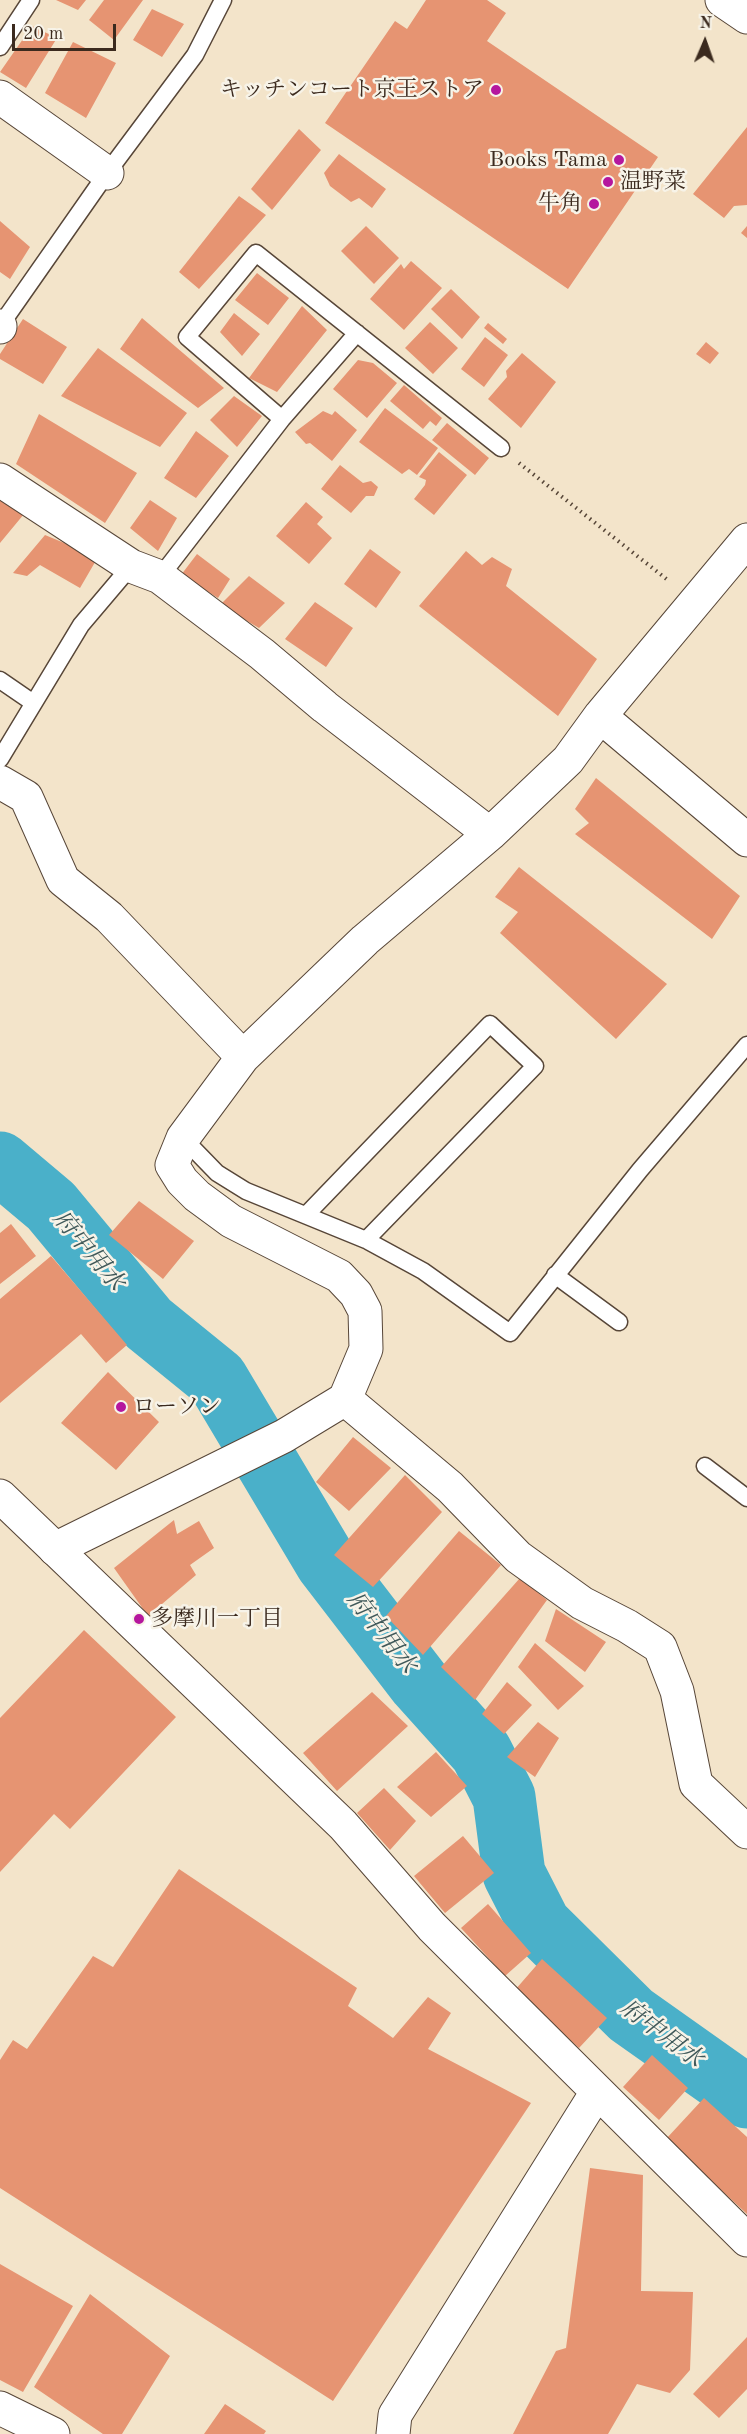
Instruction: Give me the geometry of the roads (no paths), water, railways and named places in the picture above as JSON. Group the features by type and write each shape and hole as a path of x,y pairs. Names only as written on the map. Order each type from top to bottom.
{"street":[{"path":"722,0 747,17"},
{"path":"0,97 108,173"},
{"path":"0,480 145,572 262,654 325,707 490,834"},
{"path":"55,1549 284,1436 345,1399 366,1349 365,1311 356,1294 339,1276 231,1221 197,1196 182,1181 172,1165 183,1137 243,1057 365,940 490,834 568,760 600,716 747,540"},
{"path":"600,716 747,840"},
{"path":"0,782 26,797 63,879 109,917 243,1057"},
{"path":"345,1399 450,1487 518,1557 582,1603 627,1626 660,1647 677,1691 696,1784 747,1832"},
{"path":"0,1496 343,1825 432,1927 747,2240"},
{"path":"393,2434 394,2415 597,2092"},
{"path":"0,2408 53,2434"}],"lane":[{"path":"0,47 31,0"},
{"path":"0,326 195,55 223,0"},
{"path":"282,419 187,337 256,254 501,448"},
{"path":"0,759 32,702 81,625 145,572 357,333"},
{"path":"0,680 32,702"},
{"path":"306,1215 490,1024 535,1066 366,1240"},
{"path":"183,1137 217,1173 236,1185 366,1240 423,1271 510,1333 555,1275 747,1045"},
{"path":"555,1275 619,1322"},
{"path":"705,1466 747,1498"}],"waterway":[{"name":"府中用水","path":"0,1163 51,1206 148,1323 217,1379 326,1562 419,1683 481,1752 504,1797 514,1874 540,1925 631,2015 747,2097"}],"place":[{"name":"キッチンコート京王ストア","path":"496,90"},
{"name":"Books Tama","path":"619,160"},
{"name":"温野菜","path":"608,182"},
{"name":"牛角","path":"594,204"},
{"name":"ローソン","path":"121,1407"},
{"name":"多摩川一丁目","path":"139,1619"}]}
